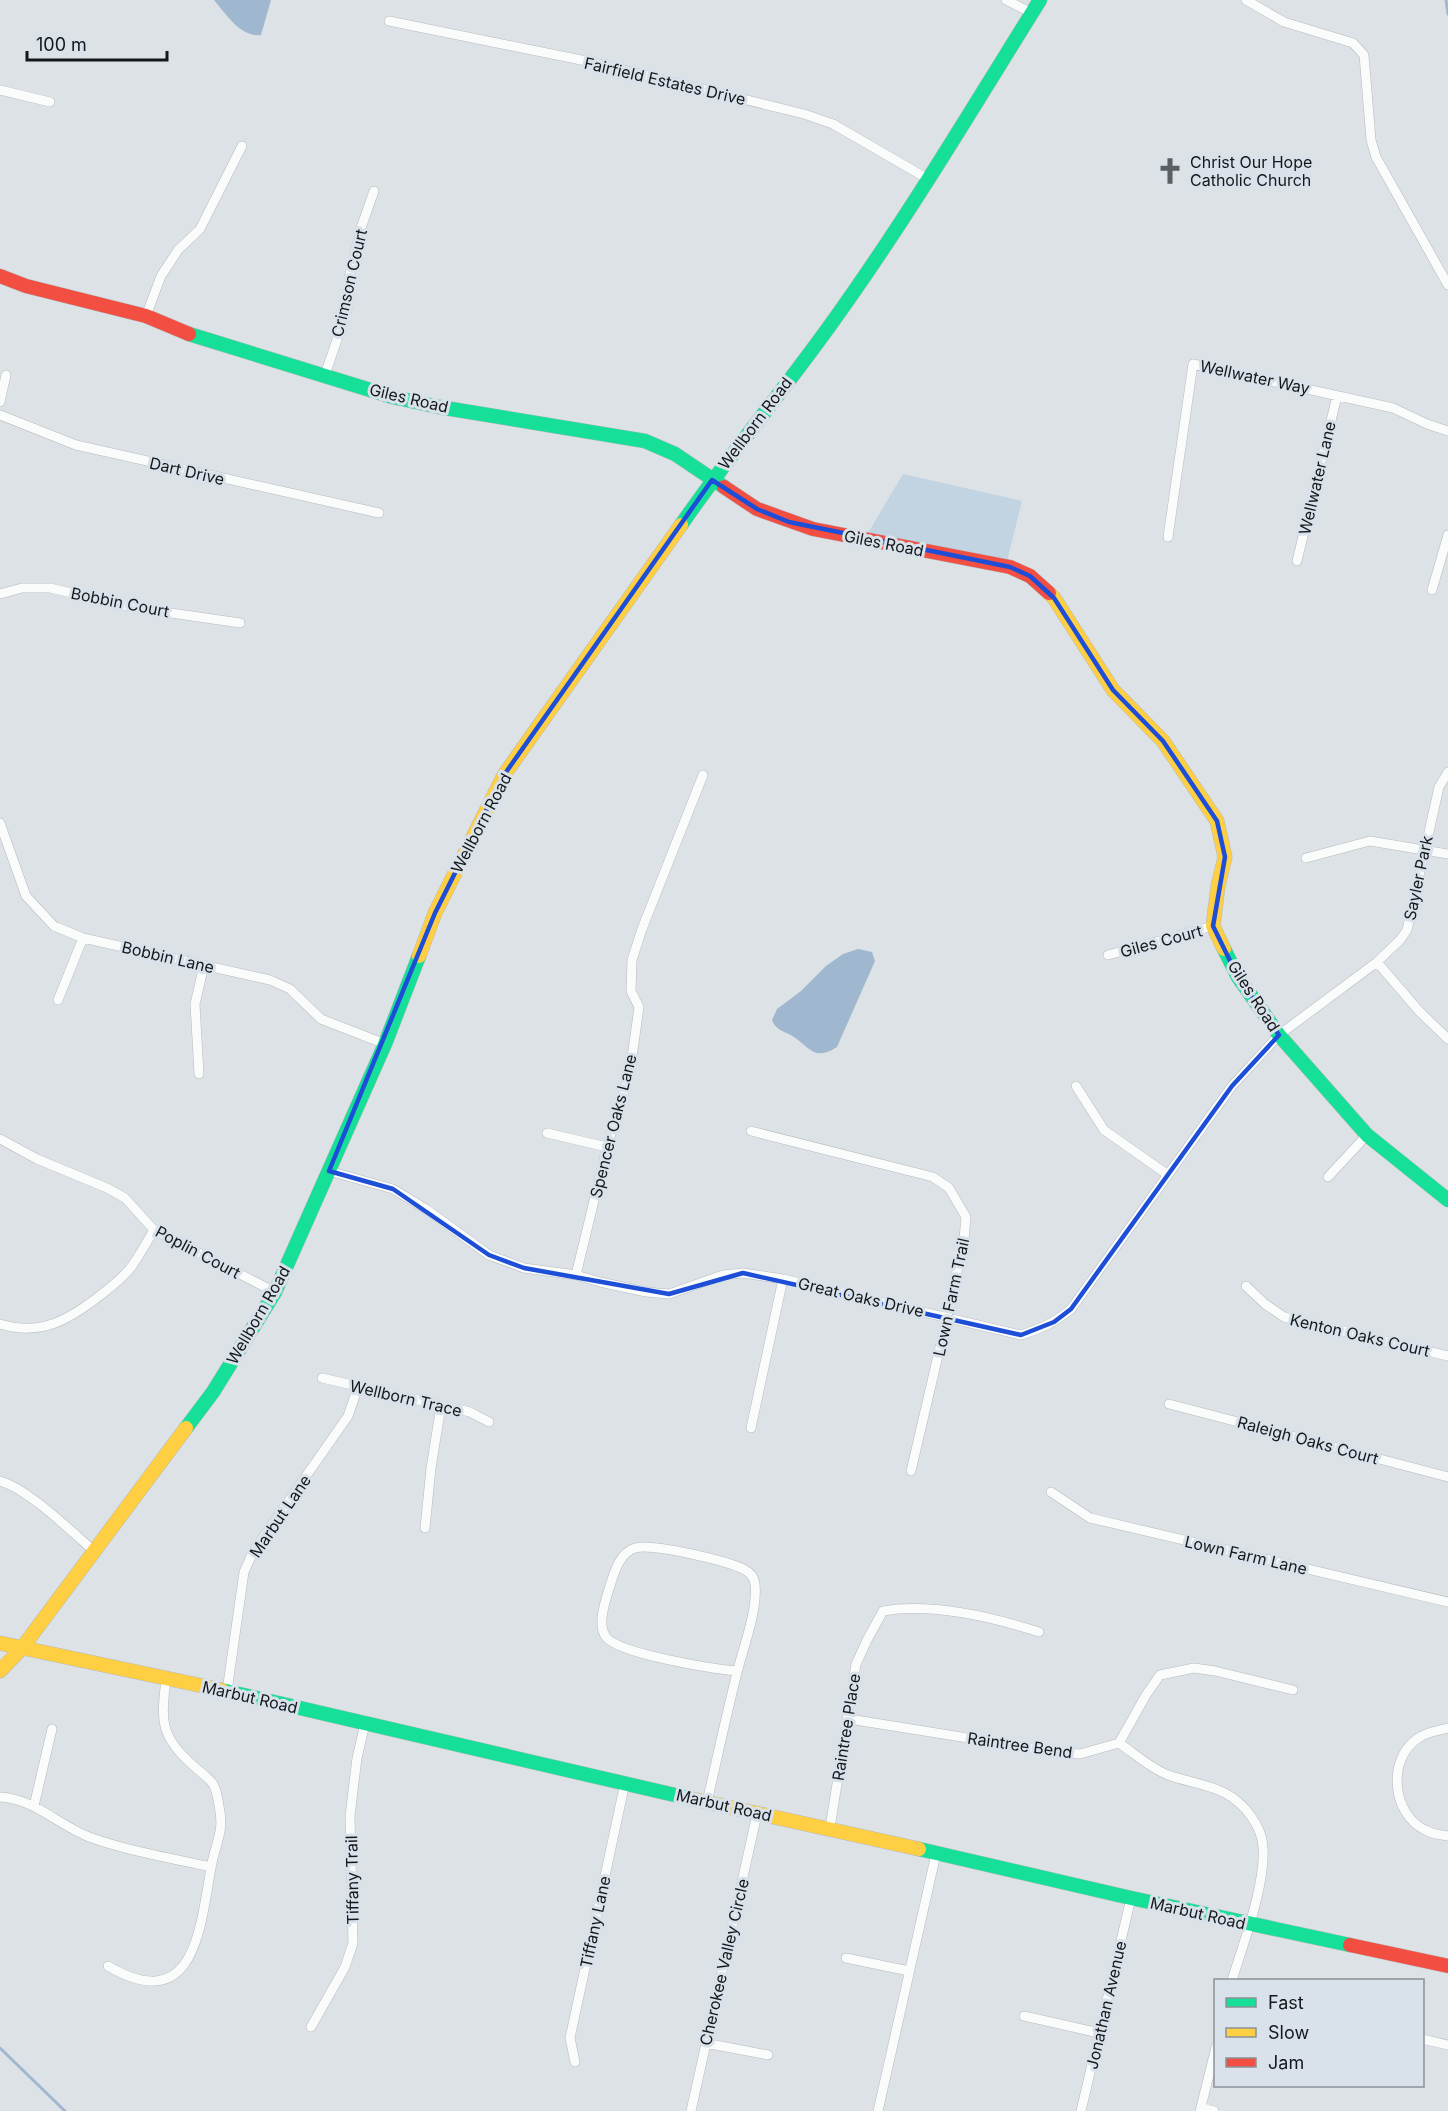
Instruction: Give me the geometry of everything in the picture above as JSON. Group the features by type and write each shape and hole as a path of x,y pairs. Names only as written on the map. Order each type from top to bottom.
{"street":[{"path":"1006,0 1032,13"},
{"name":"Wellborn Road","path":"0,1671 22,1648 213,1392 275,1292 385,1044 435,912 504,775 712,480 841,310 928,179 1040,0"},
{"path":"1253,1 1284,22 1353,43 1364,55 1371,140 1376,157 1448,285"},
{"name":"Fairfield Estates Drive","path":"389,21 591,62 804,114 833,124 928,179"},
{"path":"0,90 50,102"},
{"path":"146,316 161,276 178,250 200,229 242,146"},
{"name":"Crimson Court","path":"325,375 346,310 350,290 349,278 361,228 374,191"},
{"name":"Giles Road","path":"0,276 26,286 146,316 201,339 393,397 645,441 675,454 756,509 789,522 813,529 986,561 1010,567 1030,576 1054,598 1113,690 1163,741 1217,821 1225,856 1218,886 1213,926 1238,977 1280,1035 1366,1135 1448,1200"},
{"name":"Wellwater Way","path":"1168,537 1193,364 1393,408 1448,431"},
{"path":"0,402 6,375"},
{"name":"Wellwater Lane","path":"1297,561 1337,396"},
{"name":"Dart Drive","path":"0,415 76,445 379,513"},
{"path":"1432,590 1448,535"},
{"name":"Bobbin Court","path":"0,594 22,588 50,588 136,608 240,623"},
{"name":"Sayler Park","path":"1280,1035 1377,962 1393,948 1407,930 1439,786 1448,772"},
{"name":"Spencer Oaks Lane","path":"576,1275 607,1147 630,1072 639,1007 631,991 632,960 642,929 703,776"},
{"name":"Bobbin Lane","path":"0,823 26,896 54,926 83,938 270,980 290,989 321,1019 385,1044"},
{"path":"1306,858 1370,841 1448,854"},
{"name":"Giles Court","path":"1108,955 1213,926"},
{"path":"58,1000 83,938"},
{"path":"1377,962 1419,1011 1448,1039"},
{"path":"199,1074 195,1004 204,965"},
{"name":"Great Oaks Drive","path":"329,1171 393,1190 426,1209 489,1255 524,1268 576,1275 646,1292 669,1294 723,1275 743,1273 783,1279 1021,1335 1054,1322 1071,1309 1232,1086 1280,1035"},
{"path":"1076,1086 1104,1130 1168,1176"},
{"name":"Lown Farm Trail","path":"751,1131 933,1177 948,1188 966,1217 964,1239 948,1317 911,1471"},
{"path":"547,1133 607,1147"},
{"path":"1328,1177 1366,1135"},
{"name":"Poplin Court","path":"0,1139 37,1159 107,1188 125,1198 154,1230 275,1292"},
{"path":"0,1324 35,1329 60,1322 80,1310 111,1287 131,1268 154,1230"},
{"path":"751,1428 783,1279"},
{"name":"Kenton Oaks Court","path":"1246,1286 1265,1304 1284,1317 1448,1356"},
{"name":"Wellborn Trace","path":"322,1378 470,1412 489,1422"},
{"name":"Marbut Lane","path":"227,1691 244,1572 253,1552 348,1416 358,1387"},
{"name":"Raleigh Oaks Court","path":"1169,1404 1448,1477"},
{"path":"425,1528 431,1468 441,1406"},
{"path":"0,1481 9,1484 45,1509 94,1551"},
{"name":"Lown Farm Lane","path":"1051,1492 1090,1518 1448,1602"},
{"path":"707,1802 737,1671 747,1638 754,1597 753,1576 747,1570 734,1565 664,1548 649,1546 634,1548 625,1554 617,1565 606,1599 602,1628 607,1638 626,1649 708,1668 737,1671"},
{"name":"Raintree Place","path":"830,1828 856,1664 883,1611 904,1607 936,1609 1012,1624 1039,1632"},
{"name":"Marbut Road","path":"0,1643 227,1691 1249,1925 1448,1966"},
{"path":"1232,1979 1249,1925 1263,1863 1263,1846 1256,1823 1229,1796 1154,1769 1119,1743 1160,1675 1194,1668 1293,1690"},
{"path":"108,1966 135,1980 147,1981 171,1977 188,1959 200,1932 211,1867 222,1831 220,1807 213,1784 186,1758 169,1737 163,1714 166,1679"},
{"name":"Raintree Bend","path":"849,1719 1056,1752 1080,1754 1119,1743"},
{"name":"Tiffany Trail","path":"311,2027 345,1967 353,1943 350,1816 357,1758 364,1724"},
{"path":"1448,1728 1427,1733 1415,1740 1403,1755 1396,1792 1401,1806 1410,1818 1425,1830 1448,1836"},
{"path":"34,1806 52,1729"},
{"name":"Tiffany Lane","path":"575,2062 570,2038 625,1783"},
{"path":"0,1797 34,1806 86,1836 132,1850 211,1867"},
{"name":"Cherokee Valley Circle","path":"692,2111 705,2043 757,1814"},
{"path":"878,2111 936,1854"},
{"name":"Jonathan Avenue","path":"1081,2111 1131,1898"},
{"path":"846,1958 909,1971"},
{"path":"1024,2016 1099,2033"},
{"path":"1424,2039 1448,2045"},
{"path":"705,2043 768,2055"},
{"path":"1214,2052 1201,2110 1214,2111"}],"highlighted area":[{"path":"712,480 757,509 789,522 1010,567 1030,576 1054,598 1113,690 1163,741 1217,821 1225,857 1213,926 1238,977 1279,1035 1232,1086 1071,1309 1054,1322 1021,1335 743,1273 669,1294 524,1268 489,1255 393,1189 329,1171 435,913 504,775"}],"shaded area":[{"path":"214,0 271,0 261,35 247,33 241,29"},
{"path":"903,474 1022,501 1007,561 868,533"},
{"path":"858,949 872,952 875,961 837,1047 823,1053 814,1052 776,1026 772,1020 777,1009 801,991 826,966 843,954"}],"waterway":[{"path":"1446,0 1448,14"},
{"path":"0,2048 65,2111"}],"traffic: fast":[{"path":"681,525 822,337 893,234 1040,0"},
{"path":"189,334 393,397 439,407 645,441 675,454 724,487"},
{"path":"1224,949 1238,977 1279,1035 1367,1135 1448,1200"},
{"path":"186,1428 213,1392 275,1292 385,1044 419,956"},
{"path":"222,1690 692,1799"},
{"path":"919,1849 1350,1945"}],"traffic: slow":[{"path":"419,956 435,913 504,775 681,525"},
{"path":"1049,593 1113,690 1163,741 1217,821 1225,857 1218,886 1213,926 1224,949"},
{"path":"0,1671 22,1648 186,1428"},
{"path":"0,1643 222,1690"},
{"path":"692,1799 919,1849"}],"traffic: jam":[{"path":"0,276 26,286 146,316 189,334"},
{"path":"724,487 757,509 813,529 1010,567 1030,576 1049,593"},
{"path":"1350,1945 1448,1966"}],"place":[{"name":"Christ Our Hope Catholic Church","path":"1170,171"}]}
